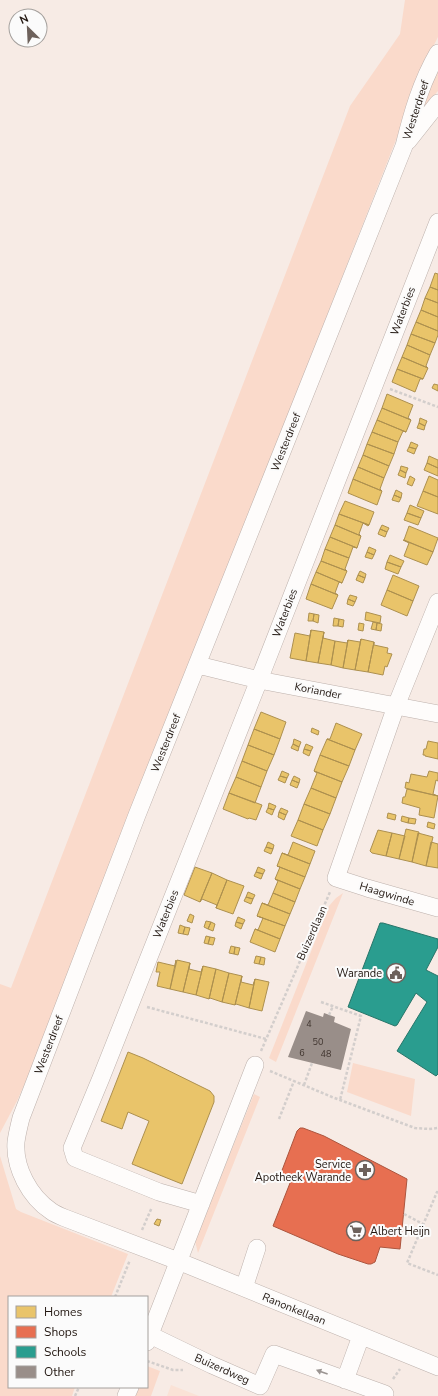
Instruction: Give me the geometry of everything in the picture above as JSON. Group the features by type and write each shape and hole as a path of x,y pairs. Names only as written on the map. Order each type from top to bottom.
{"street":[{"name":"Westerdreef","path":"178,1261 51,1212 27,1185 16,1156 18,1132 24,1110 137,815 404,146 414,107 432,63 438,53"},
{"name":"Westerdreef","path":"404,146 438,103"},
{"name":"Waterbies","path":"201,1204 159,1192 75,1158 72,1148 259,680 438,222"},
{"path":"336,878 396,706 438,602"},
{"name":"Koriander","path":"198,665 259,680 438,714"},
{"name":"Haagwinde","path":"336,878 438,908"},
{"path":"178,1261 255,1065"},
{"path":"244,1288 257,1248"},
{"name":"Ranonkellaan","path":"178,1261 438,1367"},
{"name":"Buizerdweg","path":"178,1261 148,1338 260,1386 274,1354 385,1394"},
{"path":"346,1380 360,1336"}],"path":[{"path":"375,383 438,407"},
{"name":"Buizerdlaan","path":"255,1065 336,878"},
{"path":"321,1002 361,1016 340,1100"},
{"path":"131,1003 266,1038"},
{"path":"330,1015 333,1006"},
{"path":"304,1085 312,1063"},
{"path":"255,1065 340,1100 415,1128 438,1128"},
{"path":"279,1119 294,1081"},
{"path":"438,1193 437,1192 407,1263 438,1275"},
{"path":"404,1214 424,1224"},
{"path":"116,1296 127,1268"},
{"path":"385,1394 394,1376 410,1356"}],"shaded area":[{"path":"405,0 438,0 438,37 430,53 33,1065 17,1101 0,1133 0,984 11,988 350,106 400,34"},
{"path":"438,64 438,91 417,115"},
{"path":"343,893 276,1062 269,1058 329,906"},
{"path":"353,1063 415,1079 411,1116 347,1092"},
{"path":"254,1094 260,1097 198,1253 195,1241"},
{"path":"0,1156 16,1209 128,1254 111,1296 8,1296 8,1388 75,1388 72,1396 0,1396"},
{"path":"148,1366 160,1371 151,1396 133,1396 136,1388 148,1388"},
{"path":"171,1385 199,1396 167,1396"}],"building: Homes":[{"path":"435,273 438,274 438,290 430,287"},
{"path":"430,287 438,290 438,303 425,298"},
{"path":"425,298 438,303 438,317 421,310"},
{"path":"421,310 438,317 438,331 416,322"},
{"path":"416,322 438,331 435,343 411,334"},
{"path":"411,334 435,343 430,355 407,345"},
{"path":"407,345 430,355 426,366 428,368 402,357"},
{"path":"402,357 428,368 423,379 397,369"},
{"path":"397,369 423,379 420,379 415,392 392,382"},
{"path":"434,384 438,385 438,391 432,388"},
{"path":"387,394 413,405 408,418 411,420 382,408"},
{"path":"382,408 411,420 406,432 377,420"},
{"path":"420,418 427,421 425,426 419,423"},
{"path":"377,420 406,432 403,431 398,442 372,432"},
{"path":"419,423 425,426 424,430 417,428"},
{"path":"372,432 398,442 394,454 367,444"},
{"path":"411,442 418,445 416,449 409,447"},
{"path":"367,444 394,454 389,466 363,455"},
{"path":"409,447 416,449 414,454 407,451"},
{"path":"363,455 389,466 384,478 358,467"},
{"path":"429,456 438,460 438,468 427,463"},
{"path":"427,463 438,468 438,476 424,470"},
{"path":"401,466 408,468 406,473 400,470"},
{"path":"358,467 384,478 380,489 382,491 353,479"},
{"path":"400,470 406,473 405,478 398,475"},
{"path":"410,476 415,479 412,486 407,484"},
{"path":"429,476 438,480 438,497 423,491"},
{"path":"353,479 382,491 377,505 348,493"},
{"path":"396,490 402,493 401,498 394,495"},
{"path":"423,491 438,497 438,514 417,506"},
{"path":"394,495 401,498 399,502 392,500"},
{"path":"345,501 374,512 369,525 339,514"},
{"path":"410,505 424,511 421,518 407,513"},
{"path":"407,513 421,518 418,525 404,520"},
{"path":"339,514 369,525 368,526 363,523 359,534 361,536 335,525"},
{"path":"335,525 361,536 357,548 330,537"},
{"path":"382,525 389,528 387,532 380,529"},
{"path":"409,526 438,538 433,552 404,540"},
{"path":"380,529 387,532 385,537 378,534"},
{"path":"330,537 357,548 353,547 349,558 325,549"},
{"path":"403,540 433,552 427,565 404,556 409,543"},
{"path":"369,547 376,550 374,555 367,552"},
{"path":"325,549 349,558 345,569 347,571 321,561"},
{"path":"367,552 374,555 372,559 365,557"},
{"path":"390,555 404,561 401,567 387,562"},
{"path":"321,561 347,571 342,583 316,572"},
{"path":"387,562 401,567 398,574 385,569"},
{"path":"360,571 366,574 365,578 358,575"},
{"path":"316,572 342,583 339,582 335,593 338,595 311,584"},
{"path":"358,575 365,578 363,583 356,580"},
{"path":"393,575 419,586 413,601 387,590"},
{"path":"311,584 338,595 332,609 306,599"},
{"path":"387,590 413,601 407,616 381,605"},
{"path":"350,595 357,597 355,602 348,599"},
{"path":"348,599 355,602 353,606 347,604"},
{"path":"366,612 381,616 380,623 365,620"},
{"path":"309,613 314,614 313,621 308,621"},
{"path":"314,614 319,615 318,623 313,621"},
{"path":"334,618 339,619 338,626 333,626"},
{"path":"339,619 344,620 343,627 338,626"},
{"path":"373,622 377,623 376,630 371,629"},
{"path":"359,623 364,624 363,631 358,630"},
{"path":"377,623 382,624 381,631 376,630"},
{"path":"311,630 306,661 290,658 295,633 310,636"},
{"path":"311,630 324,632 318,663 306,661"},
{"path":"324,632 323,638 335,641 331,665 318,663"},
{"path":"361,639 355,670 343,668 348,640 360,642"},
{"path":"361,639 374,642 368,672 355,670"},
{"path":"348,640 343,668 331,665 335,641 347,643"},
{"path":"374,642 374,645 388,648 387,653 392,654 387,667 385,666 383,675 368,672"},
{"path":"261,712 286,722 280,739 254,729"},
{"path":"336,723 362,734 355,750 327,739 330,739"},
{"path":"312,728 319,731 318,735 311,732"},
{"path":"254,729 280,739 274,755 248,745"},
{"path":"294,739 301,742 299,747 293,744"},
{"path":"327,739 355,750 349,766 320,755"},
{"path":"428,741 438,743 438,759 423,755"},
{"path":"293,744 299,747 298,751 291,748"},
{"path":"306,744 313,747 311,751 304,749"},
{"path":"248,745 274,755 267,771 242,761"},
{"path":"304,749 311,751 309,756 303,753"},
{"path":"320,755 349,766 342,782 314,771"},
{"path":"242,761 267,771 261,787 236,777"},
{"path":"282,771 289,774 287,778 280,776"},
{"path":"314,771 342,782 336,798 311,788 317,773"},
{"path":"429,771 438,773 438,781 436,780 433,794 438,796 405,788 406,782 409,783 411,774 427,777"},
{"path":"280,776 287,778 285,783 278,780"},
{"path":"294,776 300,779 299,783 292,780"},
{"path":"236,777 261,787 255,803 229,793"},
{"path":"292,780 299,783 297,788 290,785"},
{"path":"311,788 336,798 330,814 304,804"},
{"path":"407,789 438,796 434,818 419,815 420,808 402,803"},
{"path":"229,793 262,805 256,820 248,819 223,809"},
{"path":"269,803 276,806 274,810 268,808"},
{"path":"304,804 330,814 323,830 298,820"},
{"path":"268,808 274,810 272,815 266,812"},
{"path":"281,808 288,811 286,815 279,812"},
{"path":"279,812 286,815 284,820 278,817"},
{"path":"388,813 396,815 395,820 387,818"},
{"path":"402,816 409,818 408,823 401,821"},
{"path":"409,818 416,819 415,824 408,823"},
{"path":"298,820 323,830 317,846 291,836"},
{"path":"428,822 435,824 434,829 427,827"},
{"path":"406,829 419,832 412,862 399,859"},
{"path":"378,830 392,833 386,856 372,853 370,851"},
{"path":"392,833 405,836 399,859 386,856"},
{"path":"418,833 433,837 426,866 412,862"},
{"path":"268,842 274,845 273,849 266,847"},
{"path":"293,842 315,851 310,864 282,853 288,855"},
{"path":"431,842 438,844 438,868 426,866"},
{"path":"266,847 273,849 271,854 264,851"},
{"path":"282,853 310,864 305,877 277,866"},
{"path":"195,867 212,873 200,902 184,895"},
{"path":"258,867 265,870 263,874 256,872"},
{"path":"280,867 305,877 300,889 275,879"},
{"path":"256,872 263,874 261,879 254,876"},
{"path":"212,873 227,880 216,908 217,905 202,899 200,902"},
{"path":"275,879 300,889 295,902 273,893 278,881"},
{"path":"227,880 244,886 233,914 216,908"},
{"path":"248,892 255,895 253,899 246,897"},
{"path":"273,893 295,902 290,914 262,903 268,905"},
{"path":"246,897 253,899 251,904 244,901"},
{"path":"262,903 290,914 285,926 257,916"},
{"path":"190,914 194,916 192,923 187,921"},
{"path":"238,917 245,920 243,924 236,922"},
{"path":"263,918 285,926 280,939 255,929 258,930"},
{"path":"206,921 211,922 208,929 204,927"},
{"path":"211,922 215,924 213,931 208,929"},
{"path":"236,922 243,924 241,929 235,926"},
{"path":"180,925 185,927 183,934 178,933"},
{"path":"185,927 190,928 188,935 183,934"},
{"path":"255,929 280,939 275,952 250,942"},
{"path":"206,936 210,937 208,944 204,943"},
{"path":"210,937 215,938 213,945 208,944"},
{"path":"231,946 235,947 234,954 229,953"},
{"path":"235,947 240,948 238,955 234,954"},
{"path":"256,956 261,957 259,964 254,963"},
{"path":"261,957 265,958 264,965 259,964"},
{"path":"177,960 190,963 183,992 170,989"},
{"path":"158,962 175,966 170,989 157,986 160,972 156,972"},
{"path":"190,963 189,969 201,972 203,966 196,995 183,992"},
{"path":"203,966 216,969 209,999 196,995"},
{"path":"216,969 229,973 222,1002 209,999"},
{"path":"229,973 242,976 235,1005 222,1002"},
{"path":"242,976 241,982 253,985 255,979 249,1008 235,1005"},
{"path":"255,979 269,982 262,1011 249,1008"},
{"path":"128,1052 210,1091 214,1096 214,1102 182,1184 132,1164 149,1121 128,1112 122,1129 101,1121"},
{"path":"157,1219 161,1220 159,1226 154,1224"}],"building: Shops":[{"path":"300,1128 324,1136 407,1179 400,1249 380,1247 375,1262 368,1264 338,1254 273,1226 292,1178 281,1173 297,1131"}],"building: Schools":[{"path":"380,923 438,939 438,947 426,970 438,976 438,1074 436,1076 397,1051 427,1002 416,993 395,1026 348,1007"}],"building: Other":[{"path":"306,1011 323,1017 324,1013 335,1017 334,1022 351,1029 341,1070 288,1057"}],"place":[{"name":"Warande","path":"396,973"},
{"name":"Service Apotheek Warande","path":"365,1170"},
{"name":"Albert Heijn","path":"356,1231"}]}
